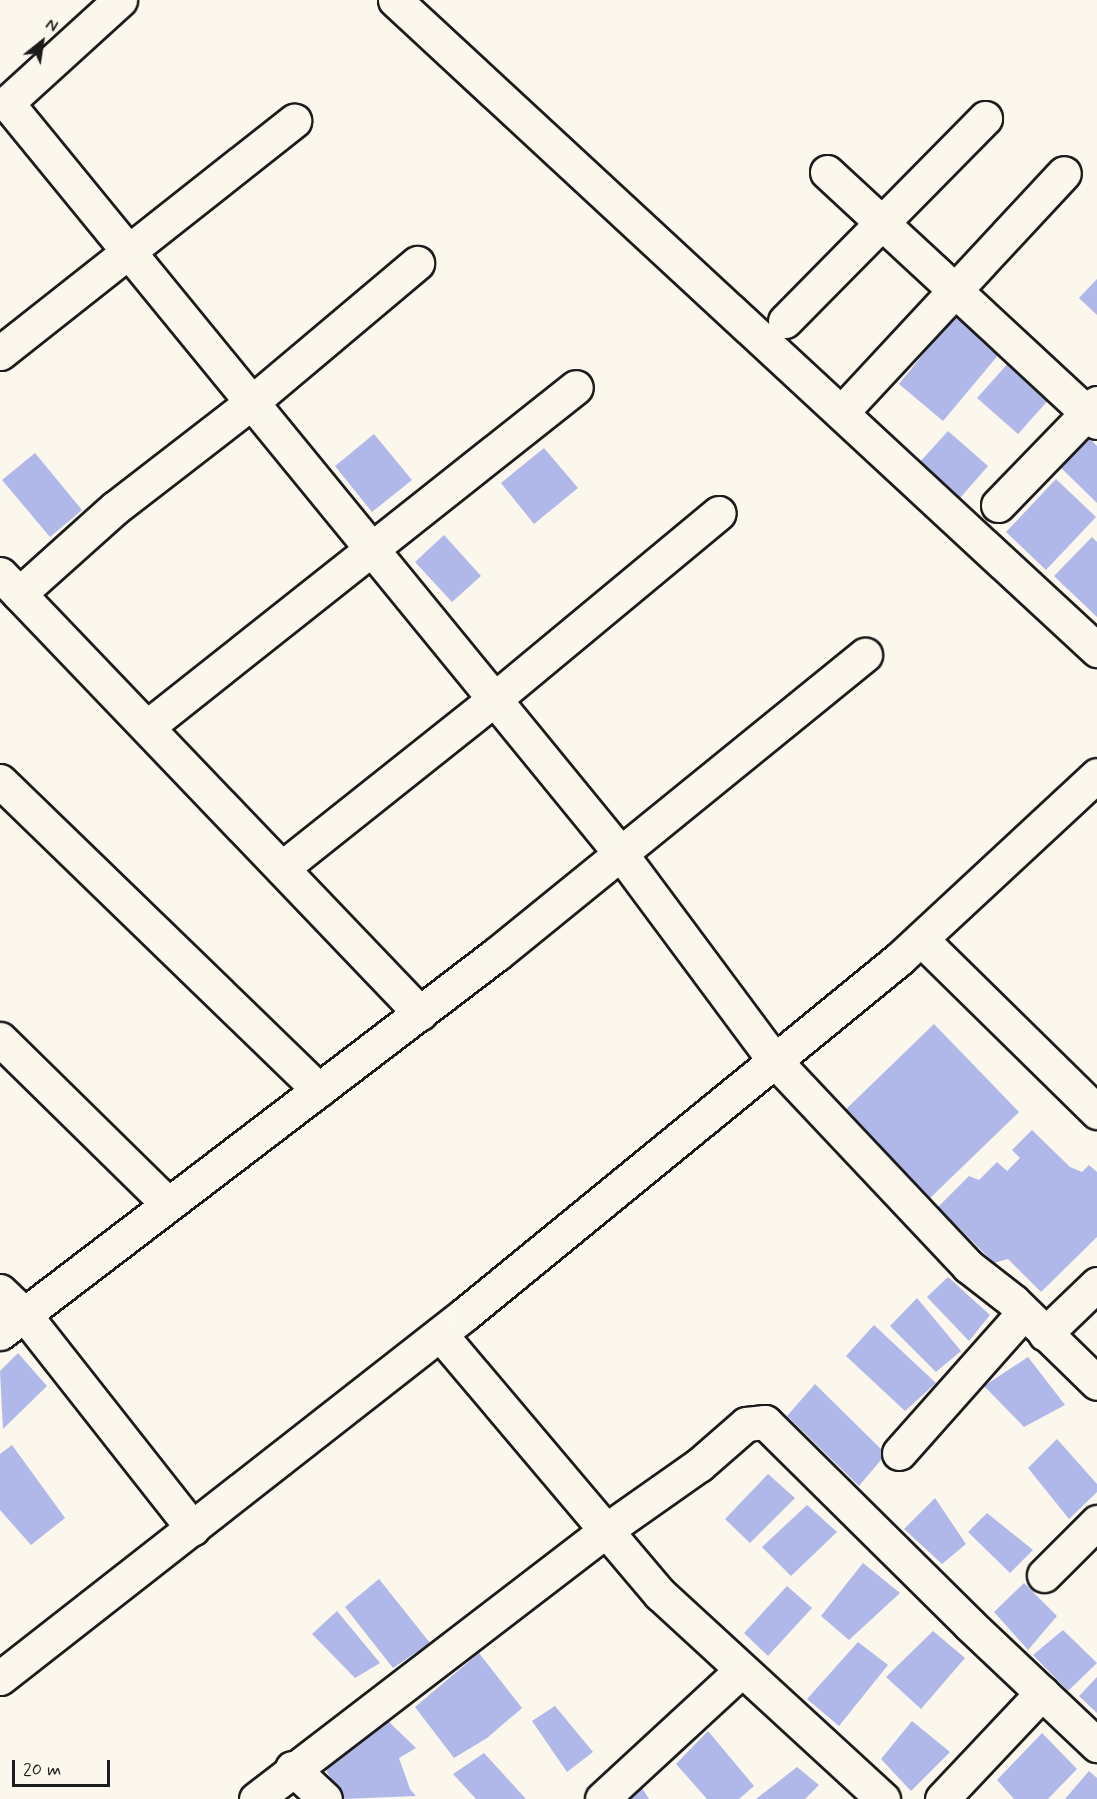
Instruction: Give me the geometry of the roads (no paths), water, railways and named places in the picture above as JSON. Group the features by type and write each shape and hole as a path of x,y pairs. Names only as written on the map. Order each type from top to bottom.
{"street":[{"path":"120,0 4,99 621,854 775,1061 968,1266 1035,1323 1097,1383"},
{"path":"395,0 1097,650"},
{"path":"785,321 985,118"},
{"path":"0,353 294,121"},
{"path":"827,172 955,291 1094,413 998,505"},
{"path":"852,401 1064,173"},
{"path":"417,263 252,402 115,508 9,584 420,1012"},
{"path":"147,727 576,387"},
{"path":"282,868 494,699 719,513"},
{"path":"12,1324 420,1012 621,854 865,655"},
{"path":"0,1678 194,1529 440,1334 775,1061 921,939 1097,775"},
{"path":"0,781 319,1090"},
{"path":"921,939 1097,1112"},
{"path":"0,1039 168,1204"},
{"path":"899,1453 1035,1323 1097,1284"},
{"path":"0,1291 12,1324 194,1529"},
{"path":"440,1334 660,1594 883,1799"},
{"path":"256,1799 292,1768 605,1531 699,1465 746,1424 765,1422 1097,1745"},
{"path":"1044,1575 1097,1522"},
{"path":"602,1799 742,1670"},
{"path":"942,1799 1042,1693"},
{"path":"292,1768 324,1799"}]}
